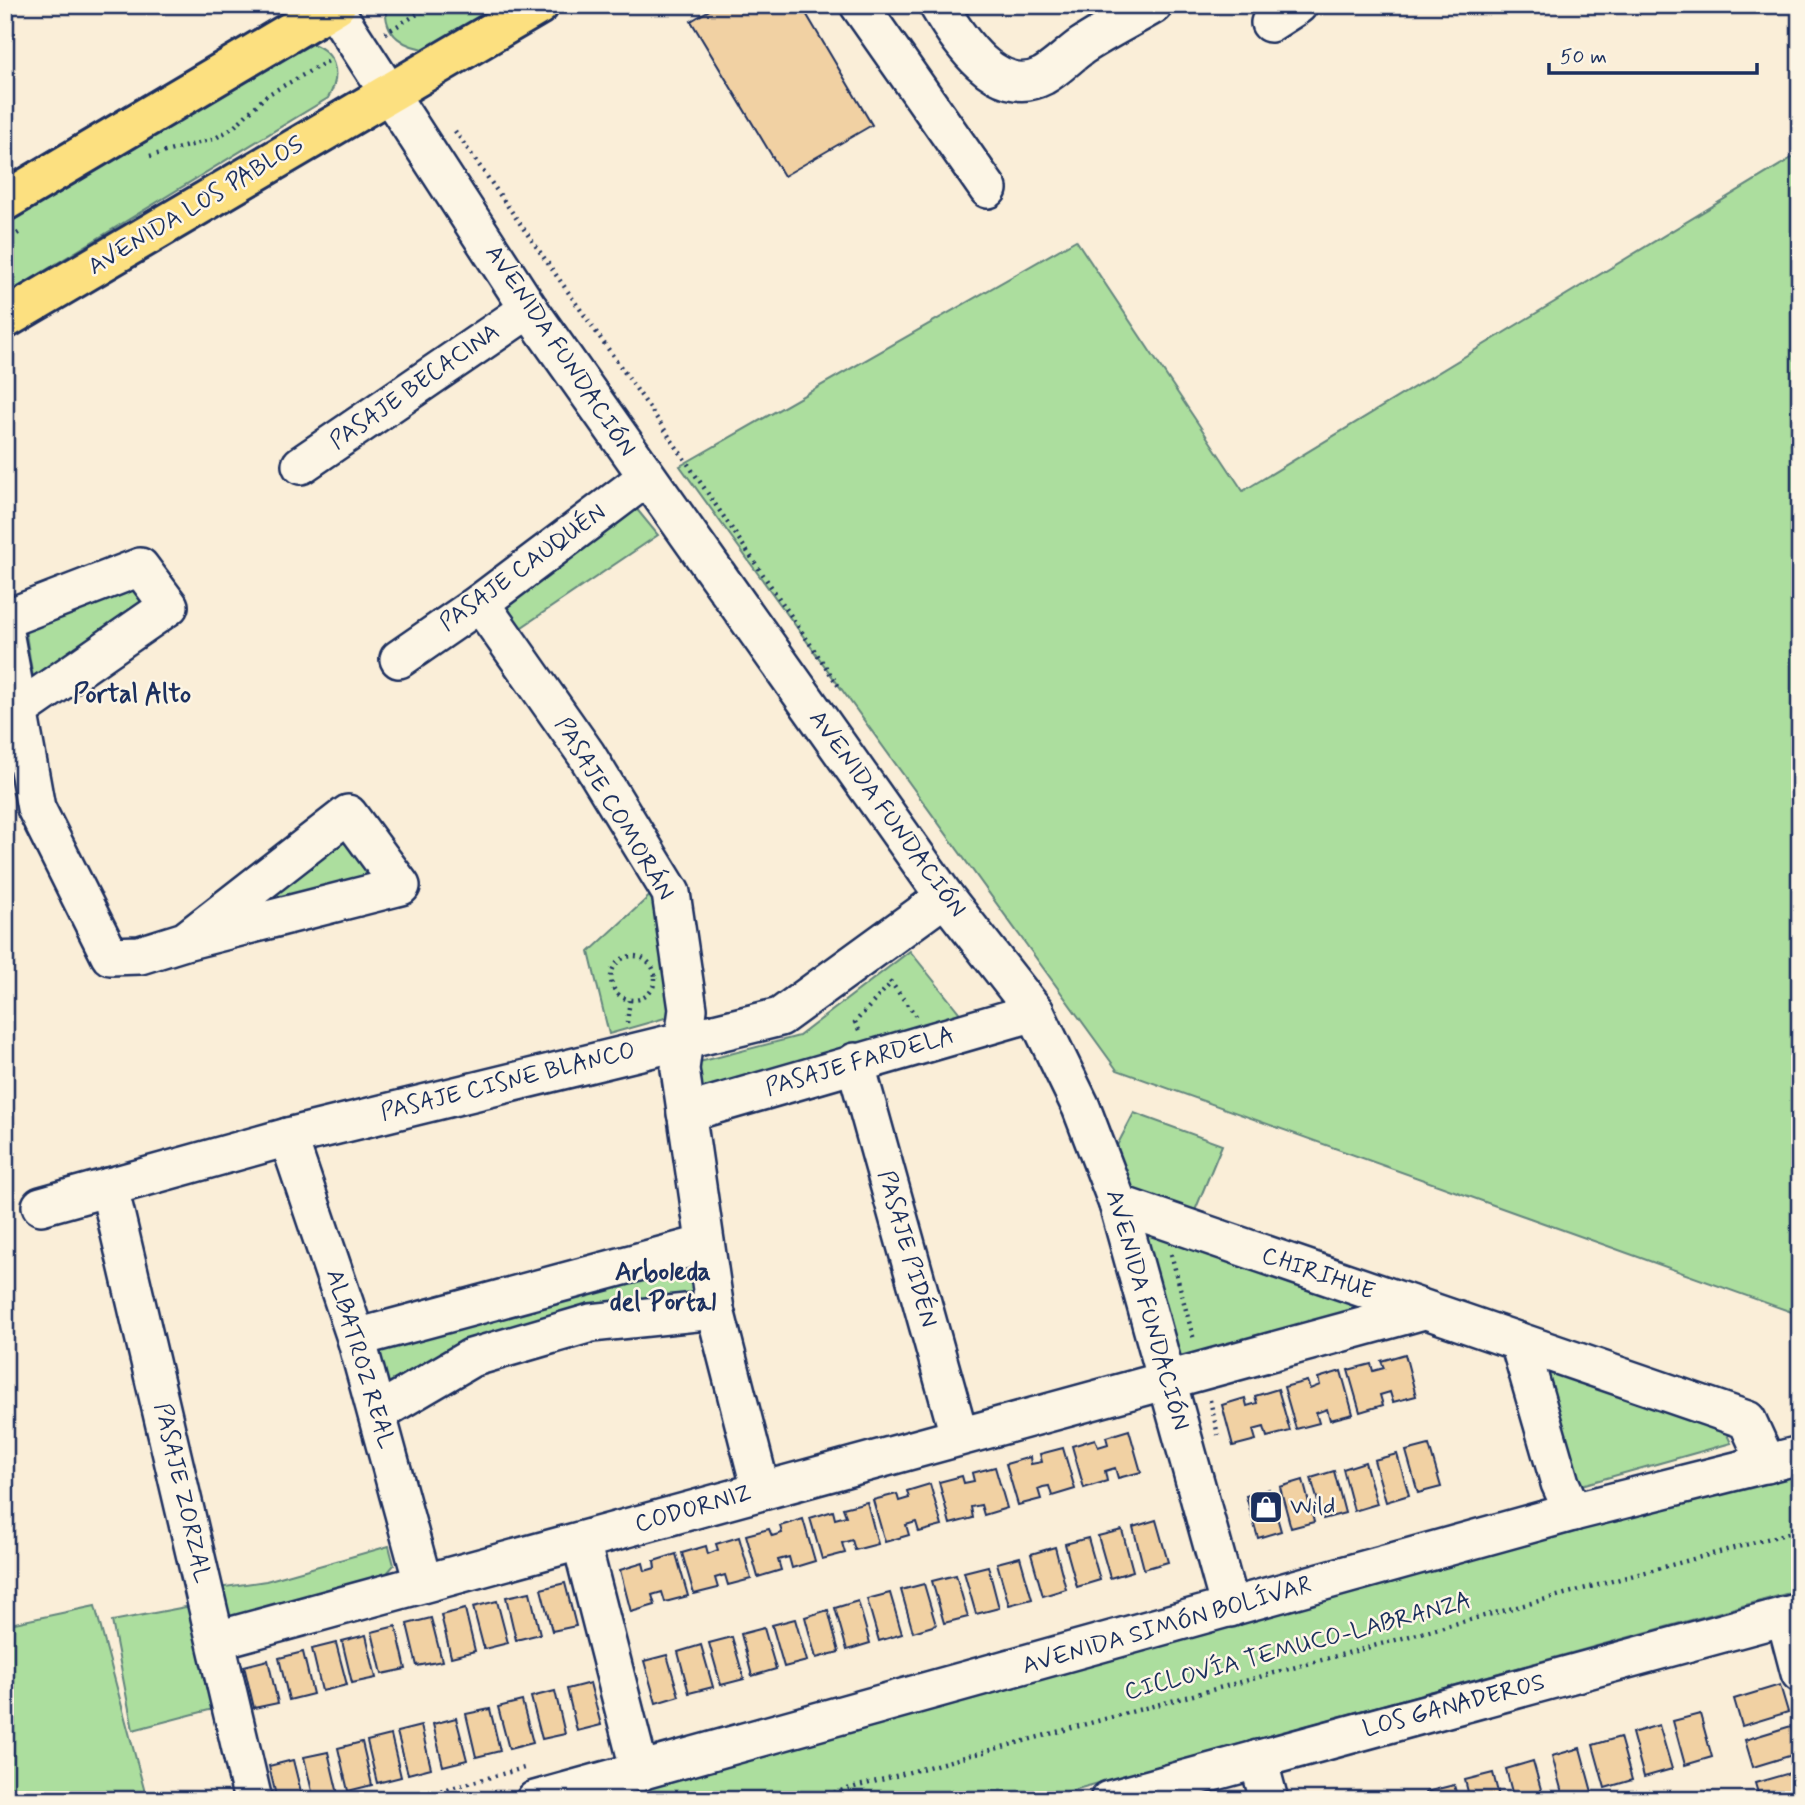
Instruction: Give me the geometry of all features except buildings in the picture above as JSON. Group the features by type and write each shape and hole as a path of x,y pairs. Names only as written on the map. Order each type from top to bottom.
{"main road":[{"name":"AVENIDA LOS PABLOS","path":"5,319 539,5"},
{"path":"17,214 334,6"}],"street":[{"path":"859,5 988,188"},
{"path":"938,5 956,36 994,73 1014,83 1042,76 1084,46 1153,5"},
{"path":"334,6 388,94"},
{"name":"AVENIDA FUNDACIÓN","path":"388,94 529,309 647,477 945,897 1035,1012 1081,1107 1118,1204 1169,1380 1230,1608"},
{"name":"PASAJE BECACINA","path":"301,465 529,309"},
{"name":"PASAJE CAUQUÉN","path":"399,659 480,603 647,477"},
{"path":"5,619 140,567 169,606 19,710"},
{"name":"PASAJE COMORÁN","path":"480,603 586,754 671,893 688,1009 680,1069 705,1244 715,1310 761,1490"},
{"path":"5,637 36,808 110,956 140,955 401,886 348,814 185,941"},
{"name":"PASAJE CISNE BLANCO","path":"41,1206 288,1137 683,1038 780,1017 945,897"},
{"name":"PASAJE FARDELA","path":"686,1113 1035,1012"},
{"name":"PASAJE PIDÉN","path":"855,1062 959,1435"},
{"name":"ALBATROZ REAL","path":"288,1137 356,1338 424,1583"},
{"name":"PASAJE ZORZAL","path":"109,1187 253,1800"},
{"name":"CHIRIHUE","path":"1118,1204 1747,1420 1783,1460"},
{"path":"356,1338 705,1244"},
{"path":"377,1413 471,1358 591,1323 715,1310"},
{"name":"CODORNIZ","path":"217,1640 1424,1310"},
{"path":"1519,1342 1560,1483 1573,1512"},
{"name":"AVENIDA SIMÓN BOLÍVAR","path":"535,1800 1573,1512 1783,1460"},
{"path":"581,1541 640,1772"},
{"path":"1792,1614 1800,1673"},
{"name":"LOS GANADEROS","path":"1109,1800 1792,1614"},
{"path":"1258,1759 1269,1800"}],"path":[{"path":"385,14 400,5"},
{"path":"148,157 214,139 234,127 255,105 284,84 359,47 433,5"},
{"path":"5,242 17,214"},
{"path":"632,956 648,961 655,975 651,990 638,999 630,999 616,992 611,976 618,962 632,956"},
{"path":"883,972 923,1026"},
{"path":"872,1031 860,1032 855,1022 891,983"},
{"name":"CICLOVÍA TEMUCO-LABRANZA","path":"807,1800 1800,1530"}],"green space":[{"path":"386,5 507,5 432,50 413,46 398,38 388,25"},
{"path":"306,42 324,50 334,63 335,80 328,98 5,295 5,214"},
{"path":"1800,153 1800,1315 1117,1070 680,466 1076,240 1243,491"},
{"path":"635,507 658,535 513,633 498,607"},
{"path":"131,586 141,593 142,606 34,684 25,628"},
{"path":"344,832 374,874 370,880 227,918"},
{"path":"656,890 679,1014 609,1034 589,952"},
{"path":"910,951 966,1021 700,1093 688,1065 799,1036"},
{"path":"1134,1113 1222,1145 1194,1213 1135,1200 1111,1157"},
{"path":"1144,1231 1358,1302 1363,1313 1181,1360"},
{"path":"697,1261 700,1305 385,1391 377,1343"},
{"path":"1542,1361 1723,1426 1731,1443 1578,1486"},
{"path":"1800,1465 1800,1590 1037,1800 578,1800"},
{"path":"389,1546 394,1565 383,1578 237,1618 225,1615 218,1588 266,1581"},
{"path":"95,1606 147,1800 5,1800 5,1625"},
{"path":"191,1606 213,1709 133,1730 112,1621"}],"place":[{"name":"Wild","path":"1266,1507"}],"district":[{"name":"Portal Alto","path":"132,695"},
{"name":"Arboleda del Portal","path":"663,1288"}]}
